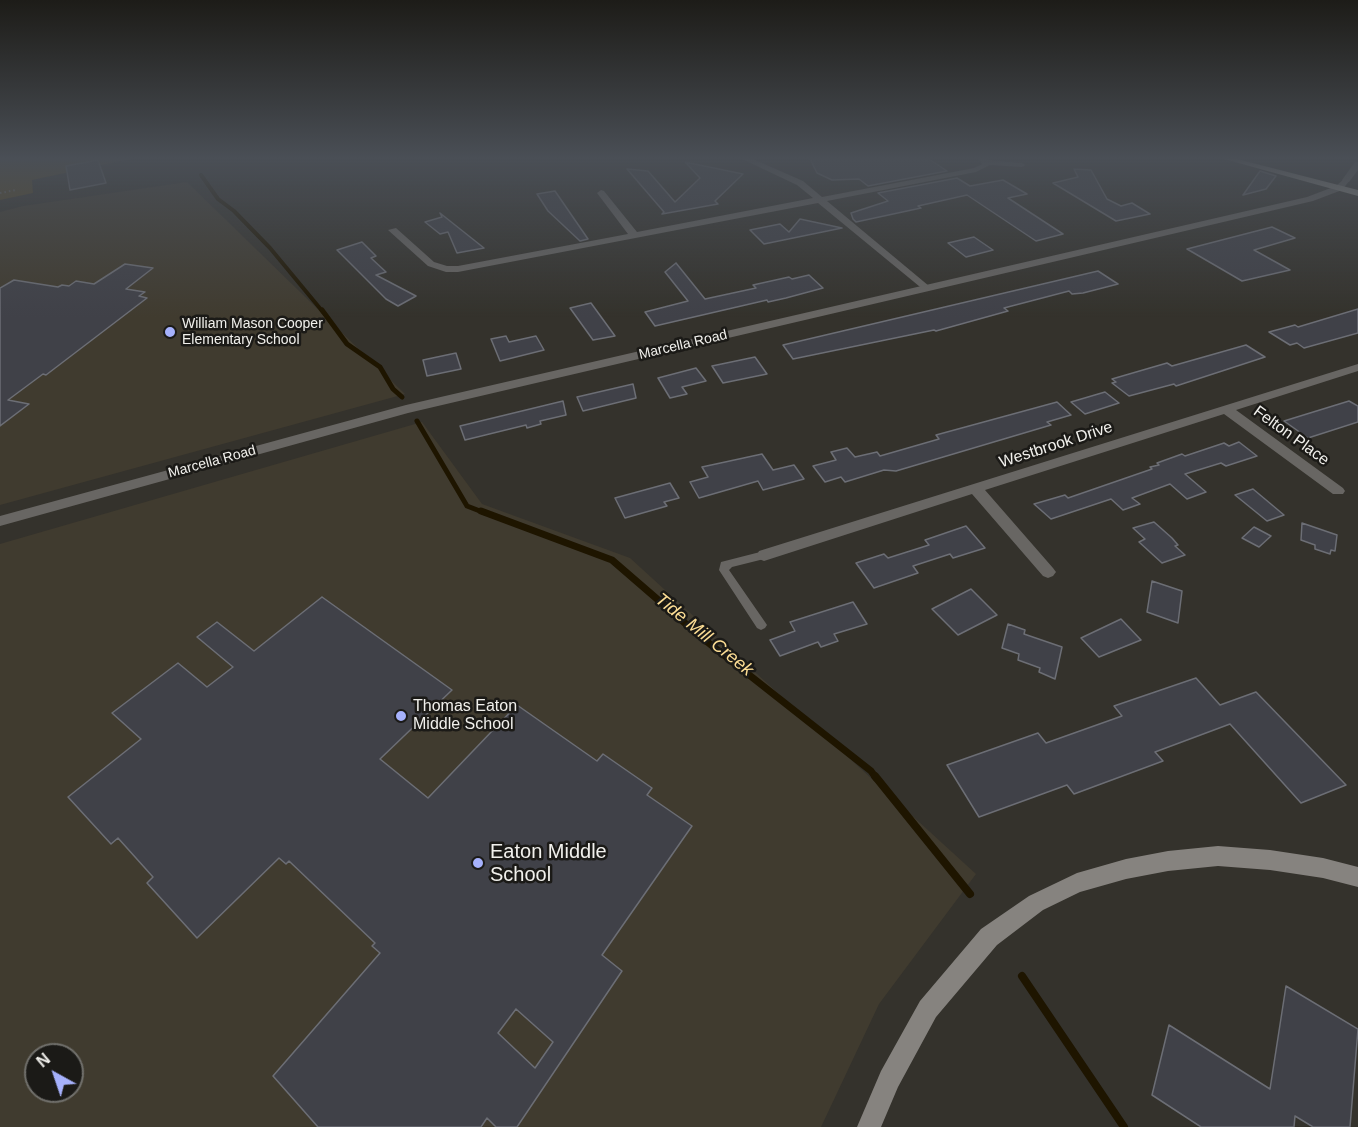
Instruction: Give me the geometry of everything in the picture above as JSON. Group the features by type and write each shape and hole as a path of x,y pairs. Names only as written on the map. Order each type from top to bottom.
{"main road":[{"path":"869,1127 889,1080 928,1009 982,944 1036,903 1077,883 1126,869 1168,861 1218,856 1281,861 1358,877"}],"street":[{"path":"616,212 634,235"},
{"path":"393,230 431,264 446,269 760,212"},
{"path":"836,212 925,288"},
{"name":"Marcella Road","path":"0,521 406,409 1256,212"},
{"name":"Westbrook Drive","path":"764,555 1358,367"},
{"name":"Felton Place","path":"1225,408 1338,490"},
{"path":"975,488 1048,572"}],"lane":[{"path":"761,625 724,570 725,565 730,563 764,555"}],"shaded area":[{"name":"William Mason Cooper Elementary School","path":"0,212 217,212 405,394 0,505"},
{"name":"Thomas Eaton Middle School","path":"422,422 482,504 630,558 976,874 879,1004 821,1127 0,1127 0,544"}],"building":[{"path":"549,212 569,212 588,239 580,241"},
{"path":"855,212 904,212 856,222 851,213"},
{"path":"992,212 1029,212 1063,234 1036,241"},
{"path":"1100,212 1146,212 1150,214 1116,221"},
{"path":"440,213 484,248 457,253 448,232 440,234 425,222 442,217"},
{"path":"800,219 842,228 764,244 750,230 780,224 789,232"},
{"path":"1272,227 1295,238 1254,250 1290,270 1242,281 1187,249"},
{"path":"974,237 993,250 966,257 948,243"},
{"path":"362,242 376,256 371,258 386,272 376,275 416,296 398,306 386,299 337,250"},
{"path":"676,263 705,299 756,288 753,285 809,275 823,288 655,326 645,312 688,301 665,272"},
{"path":"125,264 153,268 126,289 145,292 139,296 147,298 46,375 43,374 8,400 29,404 0,426 0,288 14,280 58,287 69,286 76,281 94,284"},
{"path":"1098,271 1118,284 1083,293 1072,294 1069,291 1004,308 1008,311 936,331 793,359 783,345"},
{"path":"591,303 615,336 593,340 570,308"},
{"path":"1358,309 1358,333 1304,348 1297,343 1290,345 1269,332 1295,325 1298,327"},
{"path":"506,336 509,342 536,336 544,350 500,361 491,339"},
{"path":"1246,345 1265,357 1176,386 1174,384 1129,396 1112,383 1116,382 1112,379 1167,363 1172,366"},
{"path":"456,353 461,369 427,376 423,360"},
{"path":"755,357 767,374 723,383 712,366"},
{"path":"696,368 706,381 682,387 687,394 670,398 658,378"},
{"path":"633,384 636,398 583,411 577,397"},
{"path":"1105,392 1119,403 1085,414 1071,402"},
{"path":"563,401 566,415 540,421 541,424 527,428 526,425 465,440 460,426"},
{"path":"1349,401 1358,406 1358,422 1308,438 1284,421"},
{"path":"1057,402 1071,415 1047,422 1051,425 896,471 884,470 845,482 841,477 825,482 813,466 836,460 831,452 847,448 855,457 877,452 880,456 939,439 936,435"},
{"path":"1239,442 1257,456 1226,466 1221,463 1185,474 1206,492 1187,499 1170,484 1132,498 1140,504 1123,510 1111,499 1051,519 1034,504 1065,495 1068,498 1152,469 1150,467 1159,465 1157,463 1182,454 1185,456 1224,443 1229,446"},
{"path":"762,454 773,470 794,465 804,479 763,490 758,481 699,498 690,482 708,477 702,467"},
{"path":"670,483 679,498 664,502 667,506 625,518 615,498"},
{"path":"1253,489 1284,515 1267,521 1235,495"},
{"path":"1154,522 1172,538 1178,545 1175,546 1185,555 1162,563 1139,542 1145,539 1133,528"},
{"path":"1302,523 1337,535 1335,551 1331,550 1330,554 1315,549 1315,545 1301,540"},
{"path":"966,526 985,548 953,558 950,554 913,566 918,573 874,588 856,563 884,554 888,558 929,545 925,540"},
{"path":"1254,527 1271,536 1259,547 1242,538"},
{"path":"1152,581 1182,591 1178,623 1147,612"},
{"path":"971,589 997,615 958,635 932,609"},
{"name":"Eaton Middle School","path":"322,597 452,690 380,759 428,798 517,705 597,761 603,754 652,788 647,795 692,826 602,955 622,971 517,1127 496,1127 487,1118 481,1127 318,1127 273,1076 380,953 372,946 375,943 289,861 286,864 279,858 197,938 147,883 153,877 118,838 111,844 68,797 141,739 112,713 178,663 207,687 233,667 197,637 217,622 254,651","holes":["516,1009 553,1042 535,1068 498,1033"]},
{"path":"853,602 867,624 834,634 838,641 821,647 818,642 780,656 770,640 795,631 790,622"},
{"path":"1121,619 1141,640 1099,657 1081,638"},
{"path":"1008,624 1025,630 1024,634 1062,647 1055,679 1039,672 1040,668 1018,660 1019,654 1002,648"},
{"path":"1196,678 1220,705 1256,692 1346,785 1301,803 1230,724 1155,752 1163,761 1074,794 1067,785 979,817 947,765 1038,733 1046,743 1122,716 1114,706"},
{"path":"1286,986 1358,1029 1350,1127 1313,1127 1295,1116 1294,1127 1201,1127 1152,1095 1169,1025 1270,1089"}],"waterway":[{"name":"Tide Mill Creek","path":"235,212 270,248 323,312"},
{"name":"Tide Mill Creek","path":"322,310 347,344 380,367 393,389 402,397"},
{"name":"Tide Mill Creek","path":"417,421 467,506 485,513"},
{"name":"Tide Mill Creek","path":"481,511 612,560 701,637 871,771 876,778"},
{"name":"Tide Mill Creek","path":"875,776 970,894"},
{"name":"Tide Mill Creek","path":"1022,976 1124,1127"}],"place":[{"name":"William Mason Cooper Elementary School","path":"170,332"},
{"name":"Thomas Eaton Middle School","path":"401,716"},
{"name":"Eaton Middle School","path":"478,863"}]}
